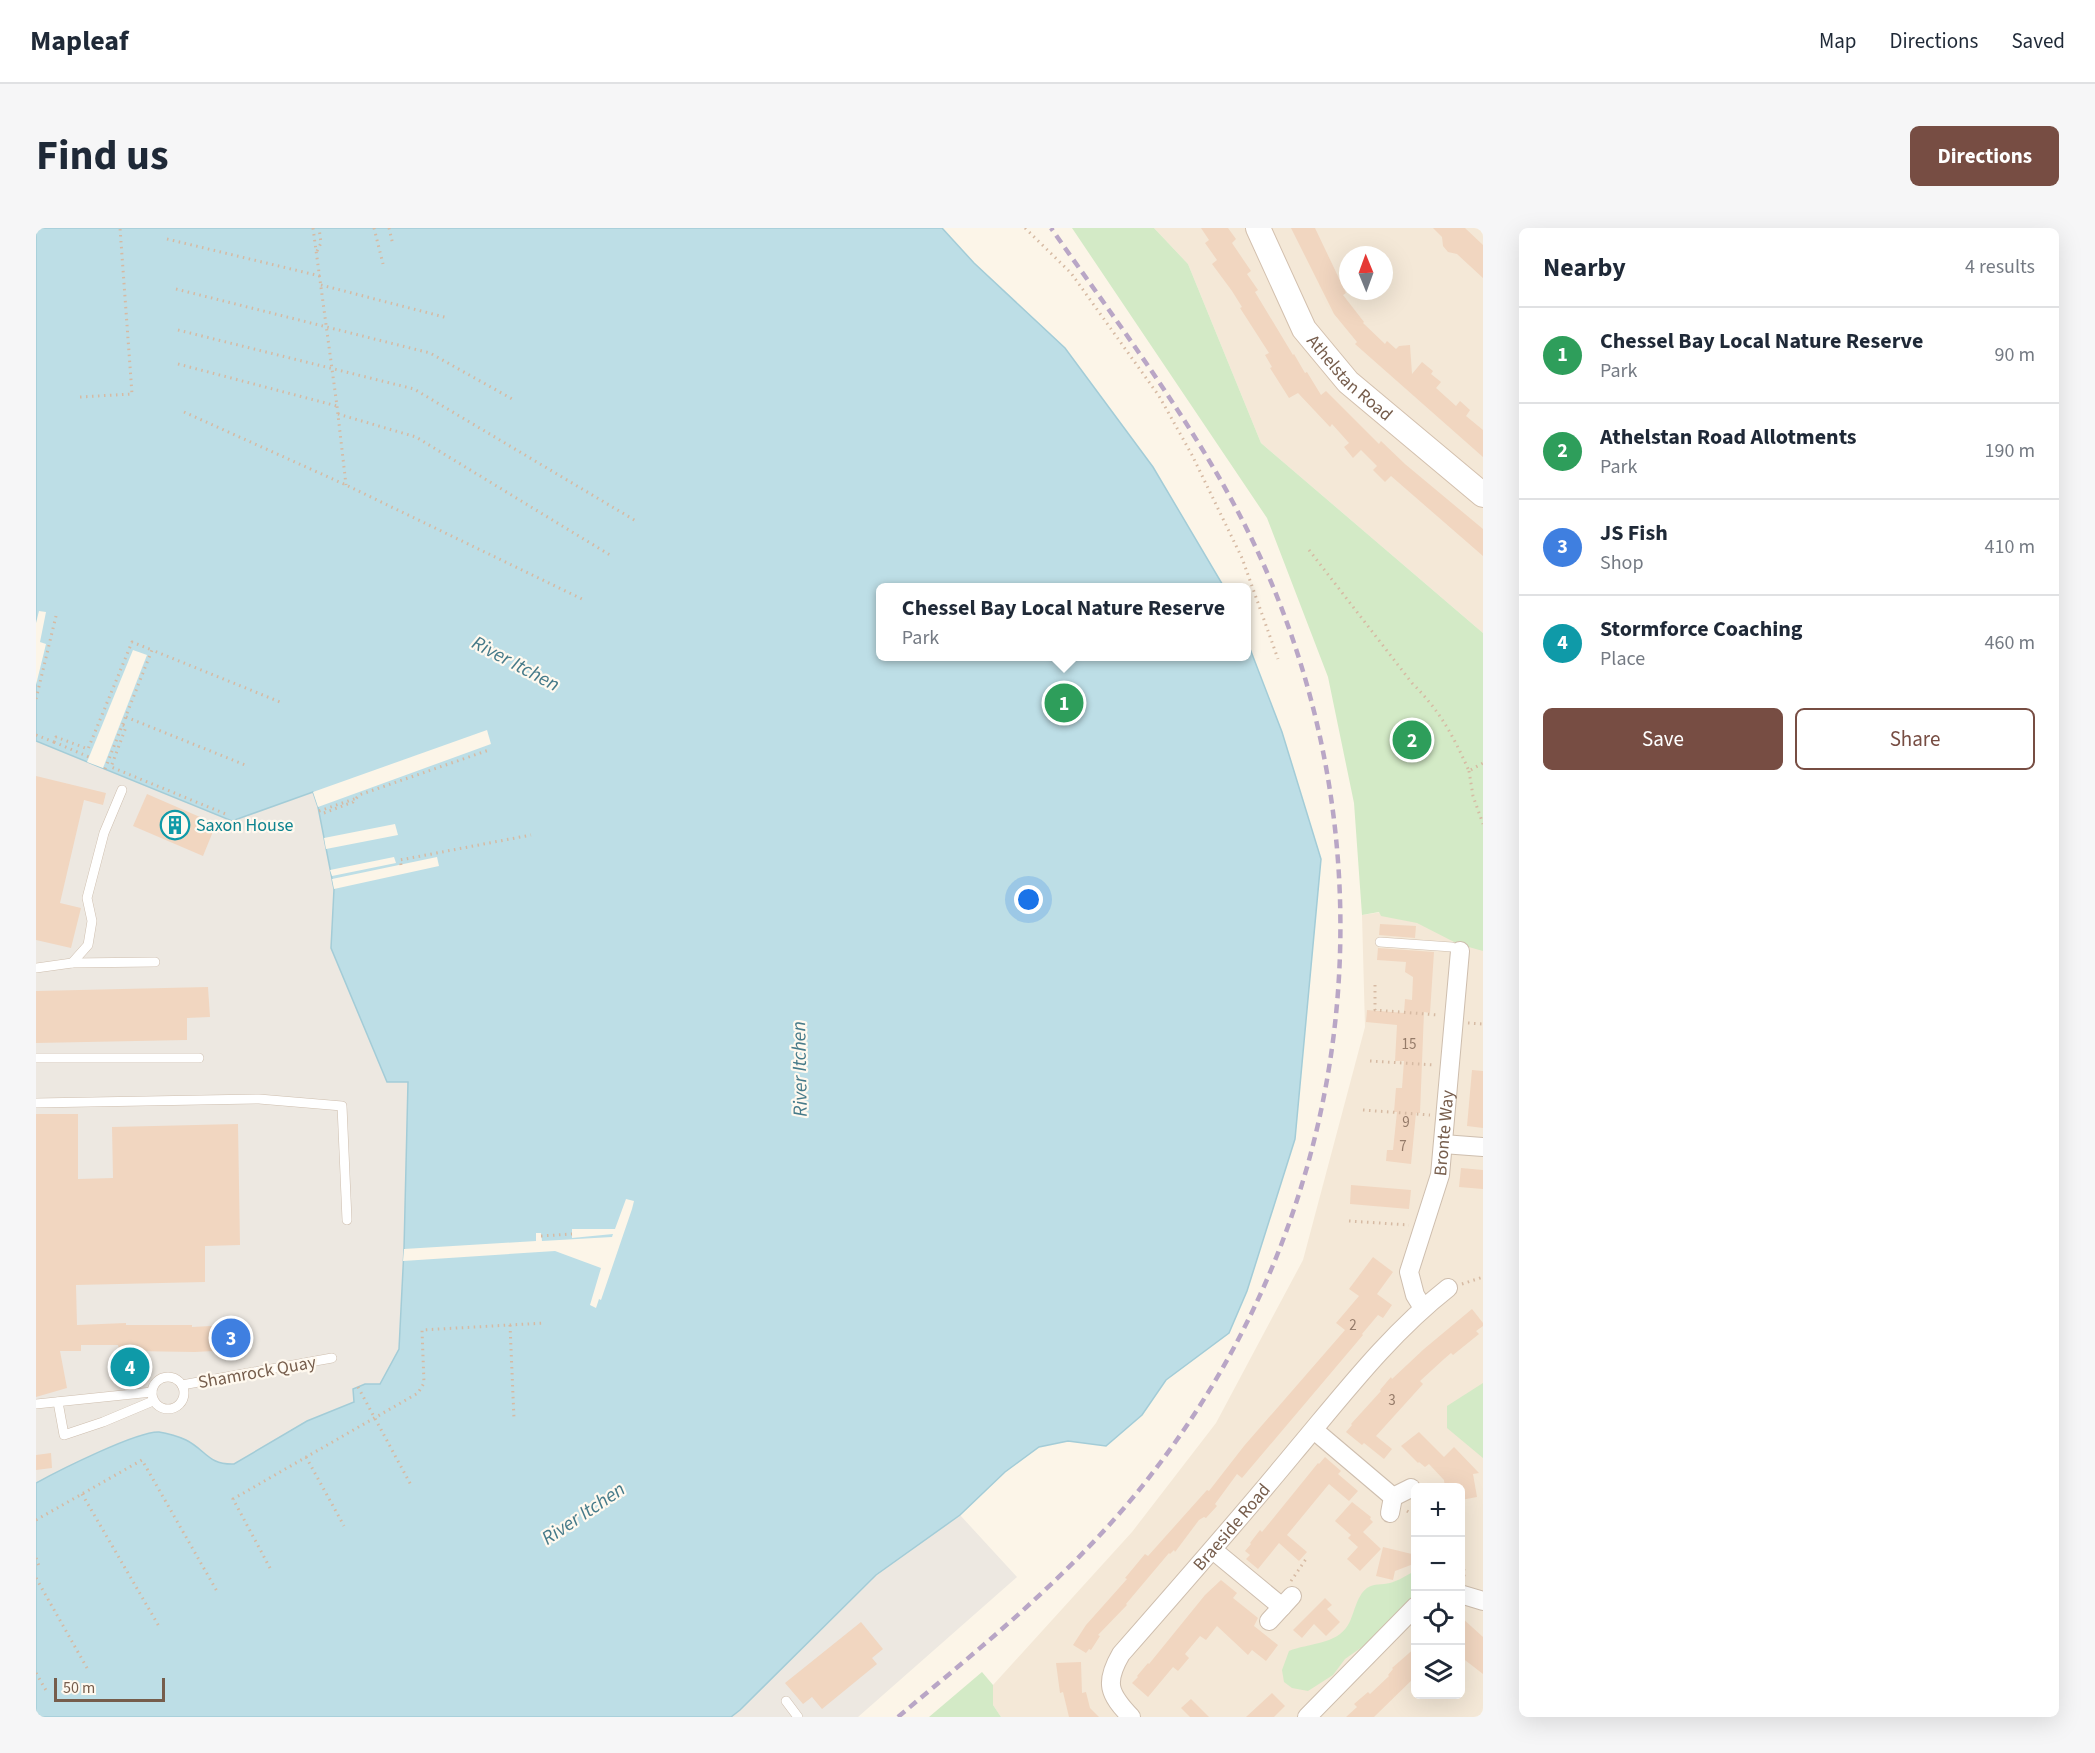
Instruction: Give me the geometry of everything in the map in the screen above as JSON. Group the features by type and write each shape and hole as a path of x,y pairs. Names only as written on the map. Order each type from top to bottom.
{"street":[{"name":"Athelstan Road","path":"1258,228 1305,329 1348,382 1483,495"},
{"name":"Bronte Way","path":"1423,1308 1415,1295 1409,1272 1440,1175 1460,951"},
{"path":"1443,1144 1483,1147"},
{"name":"Braeside Road","path":"1131,1717 1117,1702 1110,1687 1112,1669 1121,1654 1213,1550 1388,1343 1423,1308 1448,1288"},
{"path":"1314,1430 1391,1505 1411,1489"},
{"path":"1213,1550 1287,1601 1269,1621"},
{"path":"1465,1595 1483,1601"},
{"path":"1307,1717 1411,1611"}],"lane":[{"path":"72,963 88,945 92,921 87,898 104,833 122,790"},
{"path":"1380,942 1452,947 1460,951"},
{"path":"36,968 72,963 155,962"},
{"path":"36,1058 199,1058"},
{"path":"36,1103 259,1099 342,1106 346,1220"},
{"name":"Shamrock Quay","path":"182,1385 332,1358"},
{"name":"Shamrock Quay","path":"165,1377 175,1379 182,1385 183,1398 180,1404 173,1409 163,1409 153,1396 156,1383 165,1377"},
{"path":"58,1402 64,1435 104,1422 153,1396"},
{"name":"Shamrock Quay","path":"36,1404 153,1396"},
{"path":"786,1701 798,1717"}],"path":[{"path":"80,397 132,394 120,228"},
{"path":"313,228 346,485"},
{"path":"317,252 321,243 319,228"},
{"path":"374,228 383,264"},
{"path":"388,228 393,245"},
{"path":"1025,228 1071,273 1159,396 1192,455 1242,558 1251,583"},
{"path":"166,239 320,276"},
{"path":"321,285 448,318"},
{"path":"176,289 430,353 514,400"},
{"path":"178,330 414,389 636,521"},
{"path":"178,364 337,406"},
{"path":"184,412 346,485 582,599"},
{"path":"338,414 416,437 610,555"},
{"path":"1308,550 1412,683 1430,701 1453,735 1468,771 1473,796 1483,824"},
{"path":"1251,583 1278,659"},
{"path":"36,699 56,615"},
{"path":"54,742 56,737 88,749 132,642 280,702"},
{"path":"105,769 152,650"},
{"path":"126,717 245,765"},
{"path":"123,725 126,727 111,767 228,815"},
{"path":"36,735 89,757"},
{"path":"319,811 489,750"},
{"path":"1468,771 1483,763"},
{"path":"324,813 353,802 357,797"},
{"path":"401,865 400,860 531,835"},
{"path":"1375,985 1375,1010 1455,1016"},
{"path":"1370,1061 1450,1066"},
{"path":"1362,1110 1446,1117"},
{"path":"1349,1221 1410,1225"},
{"path":"542,1236 572,1234"},
{"path":"1448,1288 1483,1277"},
{"path":"270,1568 233,1499 418,1393 424,1383 422,1330 545,1323"},
{"path":"510,1325 514,1419"},
{"path":"358,1387 412,1487"},
{"path":"306,1457 344,1526"},
{"path":"36,1520 142,1460 218,1593"},
{"path":"82,1494 160,1628"},
{"path":"36,1558 39,1566 36,1568"},
{"path":"36,1578 87,1668"},
{"path":"36,1673 47,1692"}],"shaded area":[{"path":"1154,228 1483,228 1483,633 1261,443 1188,264"},
{"path":"36,741 232,821 313,792 334,889 331,948 387,1082 408,1082 399,1349 380,1384 365,1384 353,1389 354,1402 307,1421 234,1464 222,1465 214,1462 186,1440 158,1432 127,1441 36,1483"},
{"path":"1483,897 1483,1717 1001,1717 993,1705 993,1685 1132,1532 1216,1423 1303,1260 1365,1027 1362,915"},
{"path":"960,1515 1017,1577 858,1717 731,1717 876,1575"}],"green space":[{"path":"1072,228 1154,228 1188,264 1261,443 1483,633 1483,951 1458,944 1417,923 1381,916 1379,912 1362,915 1354,803 1328,677 1267,518"},
{"path":"1483,1383 1483,1458 1447,1428 1447,1406"},
{"path":"1411,1573 1411,1600 1365,1645 1345,1659 1333,1675 1308,1691 1292,1688 1284,1682 1282,1670 1289,1651 1329,1640 1343,1632 1360,1596 1367,1588 1393,1582"},
{"path":"982,1672 993,1685 993,1705 1001,1717 929,1717"}],"water":[{"name":"River Itchen","path":"36,228 942,228 974,263 1065,348 1153,467 1222,583 876,583 876,661 1251,661 1251,651 1282,732 1321,859 1295,1139 1247,1291 1229,1333 1166,1380 1142,1415 1106,1446 1068,1441 1039,1447 1005,1472 960,1515 876,1575 731,1717 36,1717 36,1483 79,1461 148,1433 159,1432 173,1435 193,1444 218,1462 234,1464 307,1421 354,1402 353,1389 365,1384 380,1384 399,1349 408,1082 387,1082 331,948 334,889 313,792 232,821 36,741"}],"pier":[{"path":"39,611 46,612 40,642 46,644 36,685 36,623"},
{"path":"133,650 147,655 103,768 87,762"},
{"path":"487,730 491,744 318,807 313,792"},
{"path":"395,824 398,835 326,849 324,838"},
{"path":"394,857 396,863 332,876 330,870"},
{"path":"437,857 439,866 334,889 332,879"},
{"path":"626,1199 634,1201 632,1209 601,1300 599,1299 596,1308 590,1305 601,1268 555,1251 403,1261 404,1249 536,1241 536,1233 541,1233 542,1241 612,1237 613,1234 572,1238 572,1229 615,1229"}],"building":[{"path":"1201,228 1228,228 1236,239 1232,243 1251,271 1247,274 1258,290 1255,292 1293,355 1321,395 1326,391 1379,444 1381,441 1483,529 1483,556 1391,476 1385,482 1373,470 1377,466 1361,450 1353,458 1344,447 1349,443 1332,424 1330,427 1298,393 1289,398 1270,368 1272,367 1265,355 1269,353 1240,308 1242,307 1232,291 1212,264 1217,260 1205,243 1209,240"},
{"path":"1291,228 1315,228 1339,278 1339,300 1347,300 1363,323 1385,344 1387,341 1396,349 1399,346 1410,345 1412,374 1422,362 1441,382 1436,388 1456,406 1460,401 1470,410 1466,416 1483,430 1483,457 1355,344 1357,342 1334,314"},
{"path":"1433,228 1465,228 1483,245 1483,278 1457,254 1448,252 1443,246 1442,237"},
{"path":"36,776 106,793 103,805 84,800 60,903 81,908 71,948 36,940"},
{"name":"Saxon House","path":"147,794 216,824 203,856 133,826"},
{"path":"1380,924 1416,926 1415,938 1379,935"},
{"path":"1378,948 1434,952 1430,1013 1424,1012 1420,1113 1416,1113 1411,1164 1386,1161 1387,1150 1393,1150 1397,1112 1394,1112 1396,1088 1402,1088 1404,1061 1395,1061 1397,1025 1366,1022 1367,1010 1404,1013 1405,999 1412,1000 1413,977 1405,972 1406,962 1377,960"},
{"path":"208,987 210,1017 187,1018 187,1040 36,1043 36,991"},
{"path":"1472,1070 1483,1071 1483,1128 1467,1126"},
{"path":"36,1114 78,1114 78,1179 113,1178 112,1127 238,1124 240,1245 205,1246 205,1282 76,1285 77,1325 126,1323 126,1325 192,1325 192,1327 249,1324 250,1349 195,1352 132,1351 138,1378 127,1381 118,1345 81,1345 81,1351 60,1351 67,1388 36,1397"},
{"path":"1461,1168 1483,1170 1483,1189 1459,1187"},
{"path":"1351,1185 1411,1190 1409,1209 1350,1204"},
{"path":"1373,1257 1393,1272 1377,1294 1392,1305 1383,1318 1378,1315 1242,1478 1237,1474 1215,1504 1217,1506 1206,1518 1199,1520 1175,1552 1174,1550 1169,1553 1127,1605 1098,1635 1100,1636 1091,1650 1089,1649 1086,1653 1073,1645 1086,1625 1127,1579 1125,1578 1145,1554 1148,1556 1207,1490 1209,1491 1244,1446 1345,1330 1336,1323 1359,1296 1349,1289"},
{"path":"1472,1309 1483,1323 1483,1326 1476,1331 1479,1334 1453,1355 1451,1353 1420,1381 1423,1384 1376,1436 1392,1449 1384,1459 1346,1432 1391,1377 1392,1379"},
{"path":"1419,1432 1444,1457 1454,1447 1479,1473 1473,1474 1477,1497 1465,1499 1465,1483 1444,1483 1429,1464 1425,1467 1418,1463 1401,1446"},
{"path":"51,1453 52,1468 36,1470 36,1455"},
{"path":"1325,1457 1341,1471 1338,1474 1358,1491 1349,1501 1329,1484 1287,1535 1307,1552 1299,1561 1279,1543 1258,1569 1246,1559 1250,1555 1245,1551 1260,1530 1262,1532"},
{"path":"1352,1502 1371,1517 1373,1522 1363,1532 1381,1549 1360,1571 1347,1559 1358,1547 1348,1538 1351,1535 1335,1521"},
{"path":"1383,1547 1411,1554 1411,1565 1395,1571 1393,1580 1376,1576"},
{"path":"1221,1580 1237,1593 1233,1598 1258,1618 1254,1626 1278,1645 1266,1661 1252,1650 1248,1655 1217,1626 1206,1640 1200,1636 1185,1654 1189,1658 1178,1671 1173,1667 1148,1697 1132,1683 1205,1595"},
{"path":"1325,1598 1332,1605 1327,1609 1340,1622 1326,1636 1314,1624 1302,1638 1293,1630"},
{"path":"1465,1621 1483,1637 1483,1674 1465,1660"},
{"path":"861,1622 883,1649 872,1658 877,1664 822,1709 812,1697 803,1704 785,1683"},
{"path":"1411,1651 1411,1681 1374,1717 1346,1717 1357,1707 1354,1704 1368,1692 1370,1694 1389,1676 1392,1668"},
{"path":"1081,1662 1082,1693 1086,1692 1090,1708 1099,1717 1069,1717 1063,1692 1060,1693 1056,1663"},
{"path":"1272,1693 1285,1706 1274,1717 1246,1717"},
{"path":"1191,1699 1209,1717 1190,1717 1181,1708"}],"railway":[{"path":"898,1717 1029,1605 1091,1545 1147,1480 1216,1379 1271,1271 1310,1158 1333,1041 1340,923 1332,804 1307,686 1266,570 1221,480 1167,394 1051,228"}],"place":[{"name":"Chessel Bay Local Nature Reserve","path":"1064,703"},
{"name":"Athelstan Road Allotments","path":"1412,740"},
{"name":"Saxon House","path":"175,825"},
{"name":"JS Fish","path":"231,1338"},
{"name":"Stormforce Coaching","path":"130,1367"}]}
